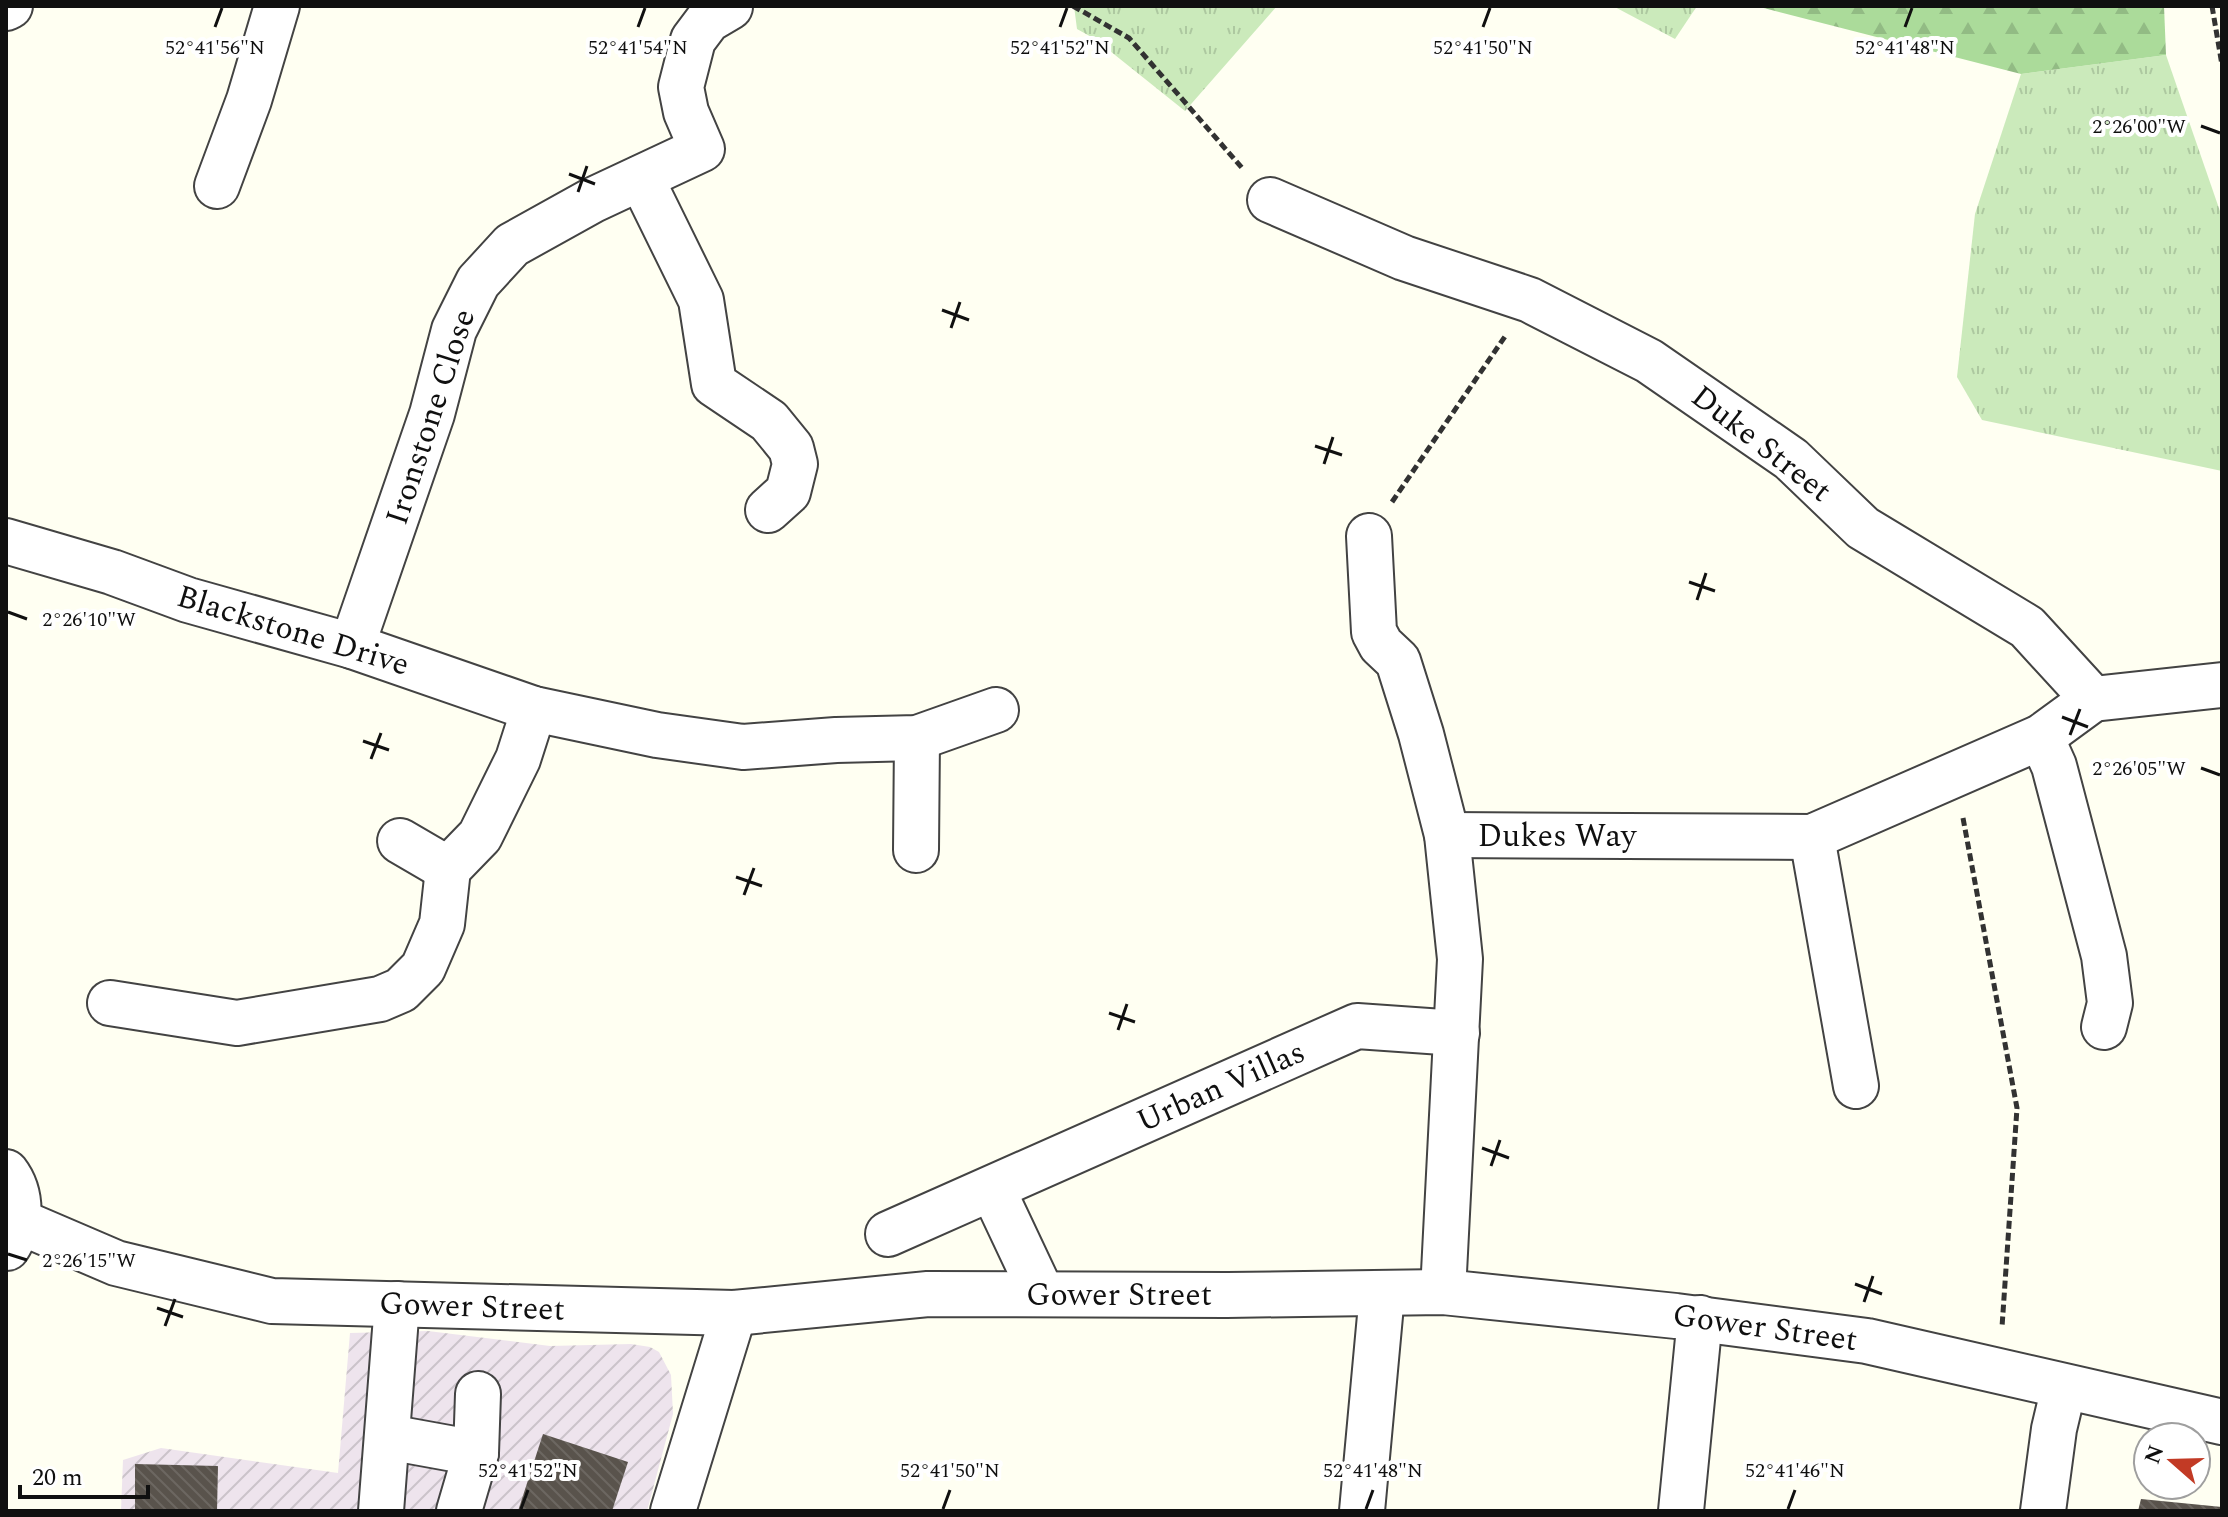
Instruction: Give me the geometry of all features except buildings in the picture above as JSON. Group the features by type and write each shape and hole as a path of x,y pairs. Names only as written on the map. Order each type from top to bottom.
{"street":[{"path":"217,186 249,100 277,6"},
{"name":"Ironstone Close","path":"352,646 432,414 454,330 478,282 512,245 593,200 702,149 686,112 681,87 693,40 708,20 730,7"},
{"path":"641,178 701,300 714,384 769,421 791,448 795,464 788,492 768,510"},
{"name":"Duke Street","path":"1270,200 1404,258 1530,300 1649,361 1791,459 1863,528 2027,627 2093,699"},
{"path":"1369,536 1374,632 1381,645 1398,661 1447,835"},
{"name":"Blackstone Drive","path":"6,541 112,572 188,600 352,646 534,709 657,735 743,747 917,738 996,710"},
{"path":"2093,699 2222,685"},
{"name":"Dukes Way","path":"1443,1292 1460,959 1447,835 1812,837 2041,737 2093,699"},
{"path":"110,1003 237,1023 380,999 401,990 423,968 442,924 448,869 480,836 518,759 534,709"},
{"path":"2041,737 2054,766 2104,956 2110,1003 2104,1027"},
{"path":"916,850 917,738"},
{"path":"1812,837 1856,1086"},
{"path":"400,841 448,869"},
{"name":"Urban Villas","path":"888,1234 1357,1026 1457,1033"},
{"name":"Gower Street","path":"6,1172 17,1195 12,1235 272,1301 734,1313 928,1294 1443,1292 1700,1318 1867,1341 2222,1422"},
{"path":"993,1190 1042,1294"},
{"path":"1362,1511 1382,1294"},
{"path":"381,1511 397,1304"},
{"path":"673,1511 734,1313"},
{"path":"1681,1511 1700,1318"},
{"path":"2043,1511 2054,1429 2064,1387"},
{"path":"459,1511 476,1453 478,1394"},
{"path":"388,1437 476,1453"}],"path":[{"path":"1073,6 1129,38 1270,200"},
{"path":"2212,6 2222,65"},
{"path":"1369,536 1530,300"},
{"path":"1955,774 2017,1108 1999,1373"}],"shaded area":[{"path":"428,1331 550,1346 631,1344 659,1352 671,1375 673,1414 647,1511 121,1511 123,1460 161,1448 338,1473 350,1333"}],"green space":[{"path":"1074,6 1277,6 1185,111 1095,39 1077,29"},
{"path":"1613,6 1697,6 1675,39"},
{"path":"1756,6 2164,6 2166,55 2021,74"},
{"path":"2166,55 2222,217 2222,471 1982,420 1957,377 1975,214 2021,74"}]}
